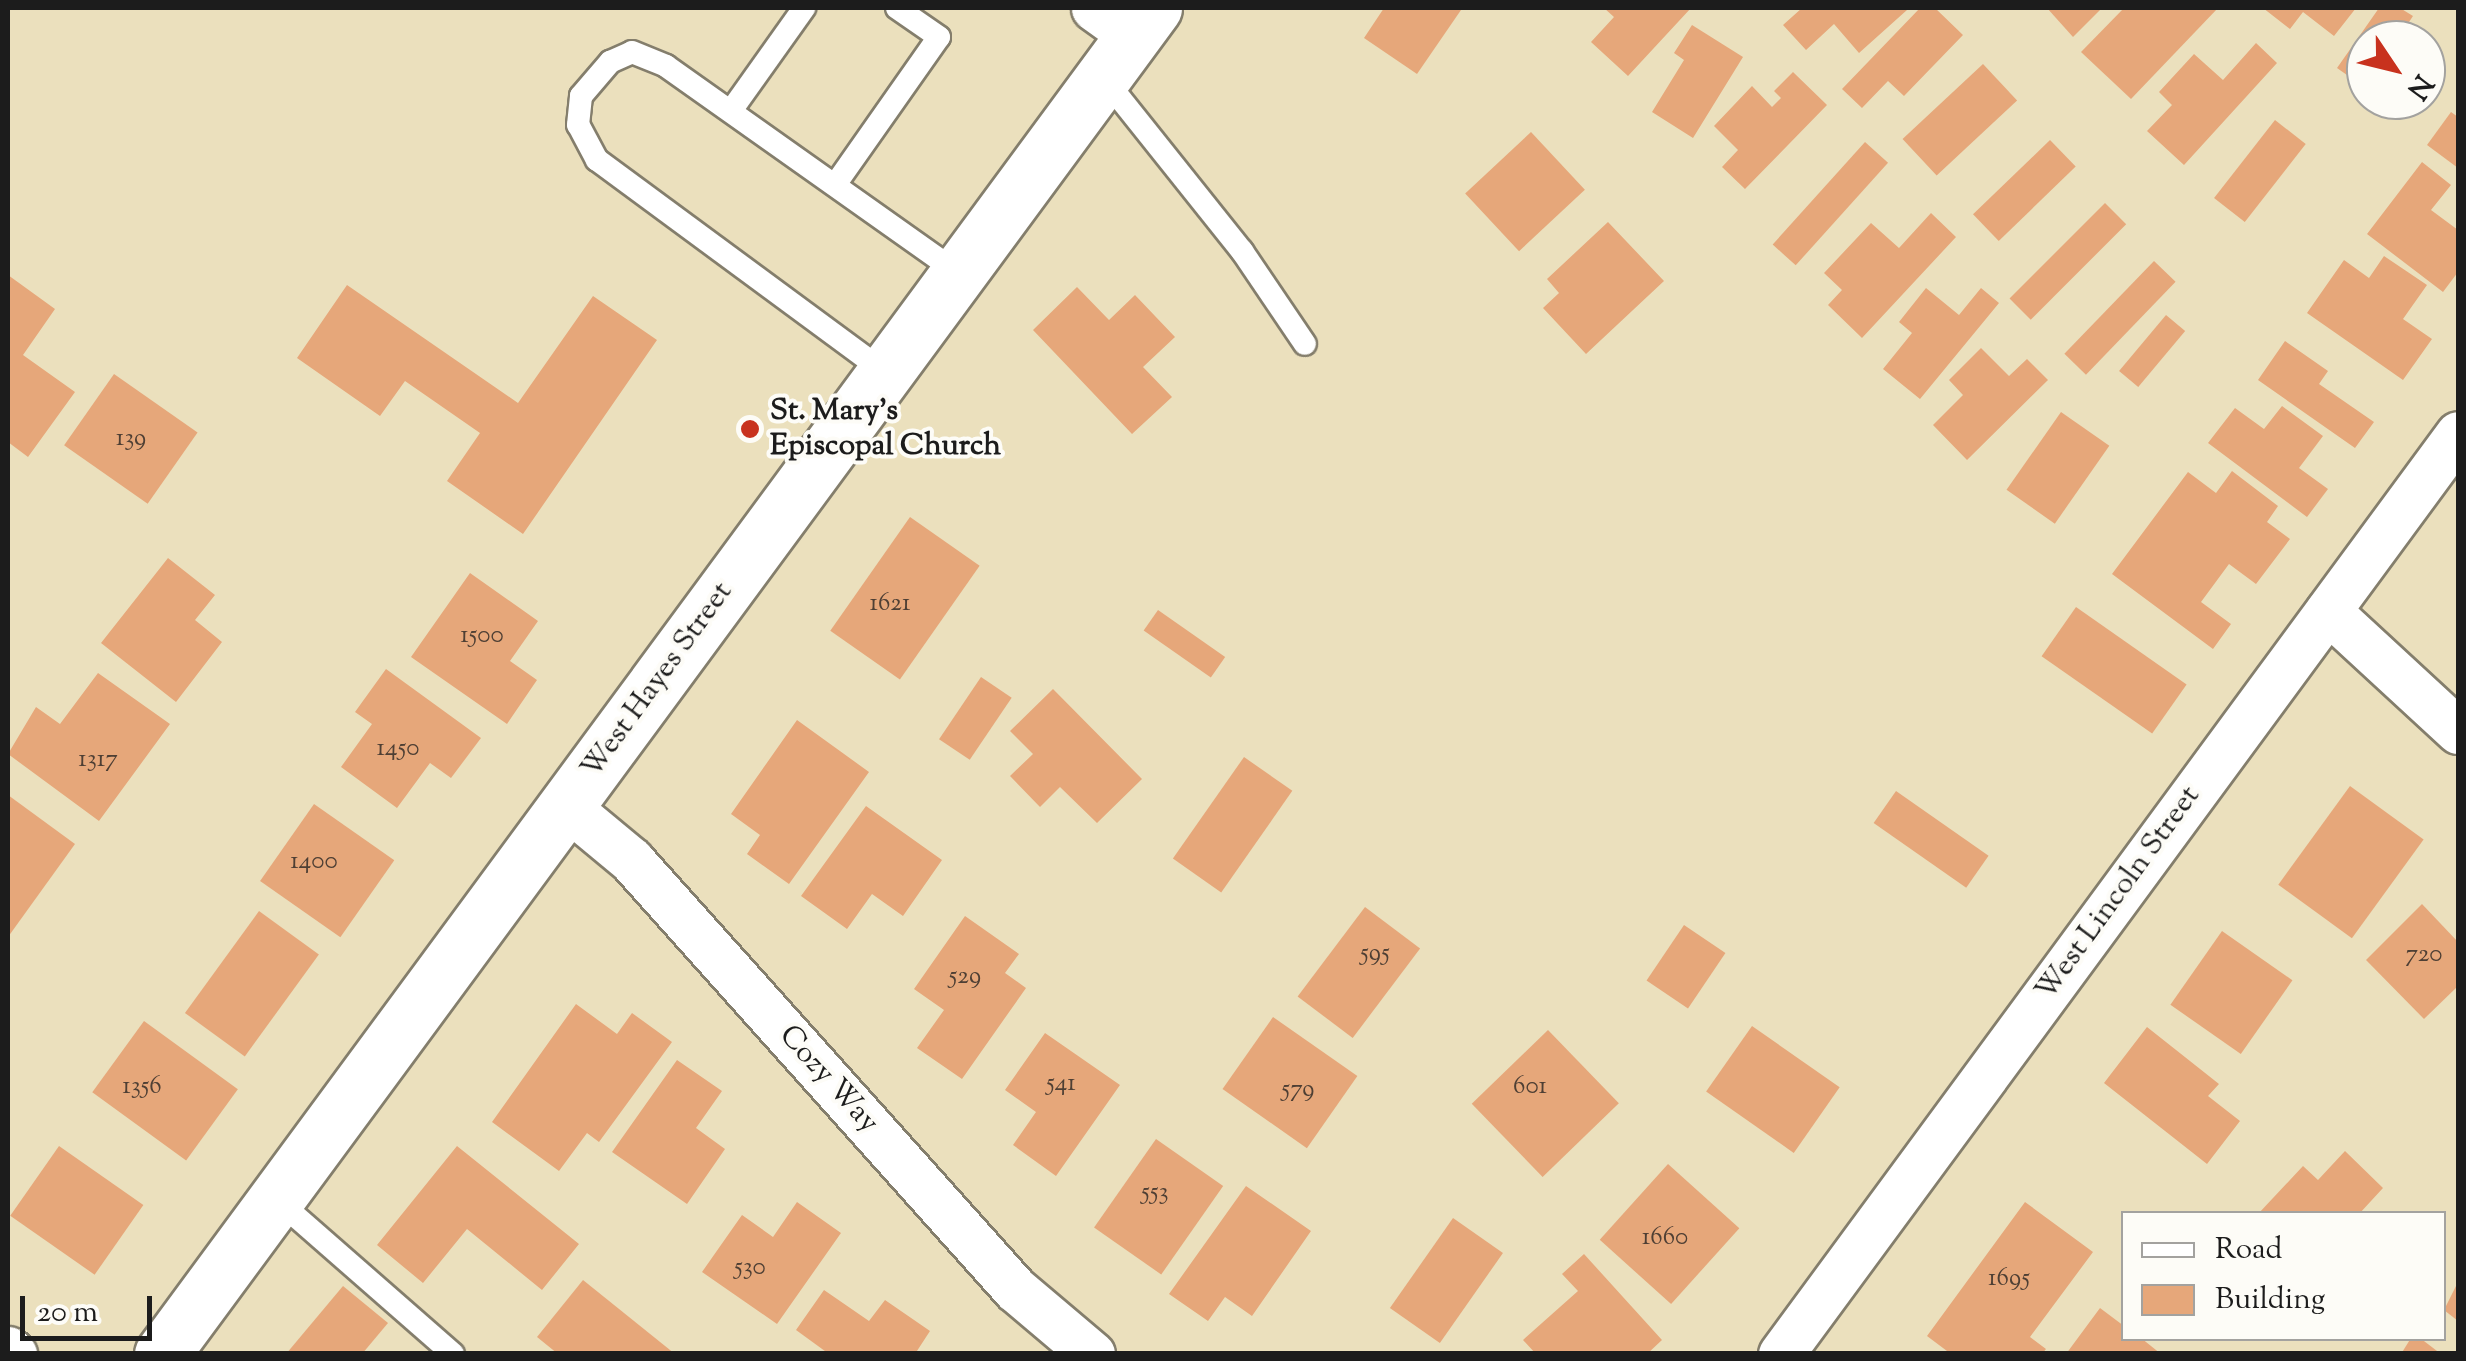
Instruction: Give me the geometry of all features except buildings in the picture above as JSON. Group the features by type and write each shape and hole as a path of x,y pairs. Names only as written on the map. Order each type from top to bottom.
{"street":[{"name":"West Hayes Street","path":"162,1354 958,273 1121,32"},
{"name":"West Lincoln Street","path":"1798,1347 2458,434"},
{"path":"2328,611 2458,731"},
{"name":"Cozy Way","path":"566,806 630,860 1015,1289 1092,1354"},
{"path":"8,1349 14,1354"}],"lane":[{"path":"733,108 804,8"},
{"path":"837,182 939,37 897,8"},
{"path":"1121,32 1242,251 1304,344"},
{"path":"885,372 597,160 578,126 581,96 610,62 632,52 733,108 958,273"},
{"path":"276,1199 453,1354"}],"place":[{"name":"St. Mary's Episcopal Church","path":"750,429"}]}
